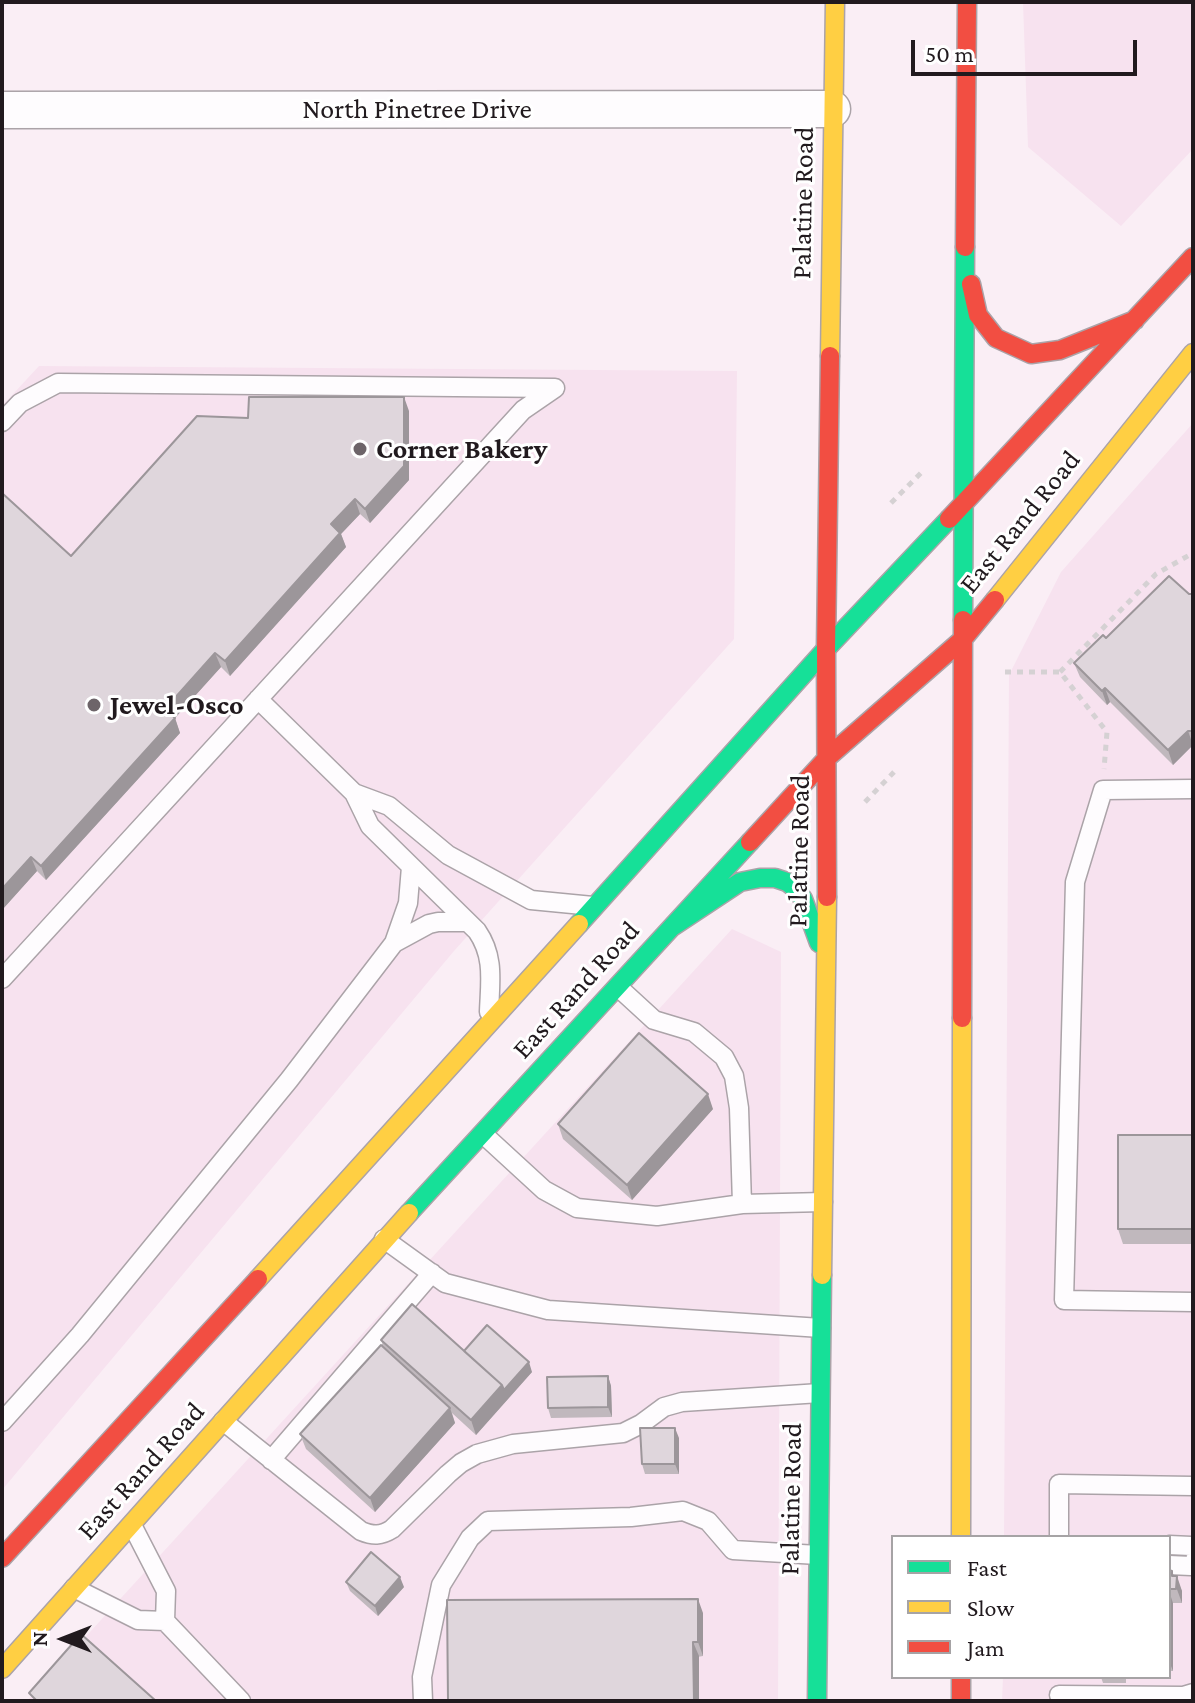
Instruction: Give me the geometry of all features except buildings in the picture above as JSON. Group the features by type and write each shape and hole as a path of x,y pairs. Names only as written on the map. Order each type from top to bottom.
{"main road":[{"name":"Palatine Road","path":"817,1701 835,2"},
{"path":"961,1535 967,2"},
{"path":"966,257 978,315 996,338 1031,354 1060,350 1135,320"},
{"name":"East Rand Road","path":"2,1558 488,1027 826,649 1193,257"},
{"name":"East Rand Road","path":"2,1669 384,1239 828,757 963,639 1193,353"},
{"path":"672,927 740,882 765,878 784,881 795,886 807,903 826,964"},
{"path":"961,1679 961,1701"}],"street":[{"name":"North Pinetree Drive","path":"2,110 832,109"}],"lane":[{"path":"2,422 20,403 58,383 555,388 523,410 2,979"},
{"path":"258,699 354,793 370,826 485,942 490,955 491,976 488,1027"},
{"path":"1193,789 1103,790 1075,882 1064,1300 1193,1302"},
{"path":"354,793 389,806 448,855 531,900 596,906"},
{"path":"2,1422 80,1335 289,1080 394,943 408,903 411,867"},
{"path":"394,943 429,924 466,922"},
{"path":"618,987 654,1020 694,1032 724,1057 734,1076 739,1108 742,1204"},
{"path":"483,1134 544,1190 577,1208 657,1216 742,1204 823,1202"},
{"path":"384,1239 445,1283 548,1310 821,1328"},
{"path":"271,1460 432,1273"},
{"path":"223,1421 361,1531 382,1535 461,1463 494,1448 623,1433 664,1407 682,1402 820,1393"},
{"path":"1062,1535 1059,1484 1193,1486"},
{"path":"423,1701 422,1677 441,1585 470,1538 488,1521 631,1517 683,1511 708,1521 733,1550 818,1555"},
{"path":"132,1524 166,1591 165,1621"},
{"path":"1171,1545 1191,1546 1193,1549"},
{"path":"1171,1565 1191,1566 1193,1563"},
{"path":"74,1588 138,1620 165,1621 241,1701"},
{"path":"1059,1691 1183,1696 1193,1693"}],"path":[{"path":"891,503 921,473"},
{"path":"1005,672 1060,672 1156,574 1193,553"},
{"path":"1060,672 1107,732 1103,790"},
{"path":"865,802 894,772"}],"shaded area":[{"path":"1023,2 1193,2 1193,149 1121,226 1028,147"},
{"path":"39,366 737,371 734,639 454,951 2,1490 2,406"},
{"path":"1193,423 1193,1701 1002,1701 1003,1679 1171,1679 1171,1535 1004,1535 1009,675 1061,572"},
{"path":"732,929 781,952 778,1701 27,1701"}],"traffic: fast":[{"path":"963,620 965,247"},
{"path":"579,924 826,649 949,519"},
{"path":"409,1213 750,842"},
{"path":"672,927 740,882 775,878 787,882 803,899 819,943"},
{"path":"817,1701 822,1275"}],"traffic: slow":[{"path":"830,356 835,2"},
{"path":"995,600 1193,353"},
{"path":"822,1275 827,897"},
{"path":"258,1279 579,924"},
{"path":"961,1535 962,1018"},
{"path":"2,1669 409,1213"}],"traffic: jam":[{"path":"965,247 967,2"},
{"path":"949,519 1193,257"},
{"path":"971,284 978,315 996,338 1031,354 1060,350 1135,320"},
{"path":"827,897 830,356"},
{"path":"750,842 828,757 963,639 995,600"},
{"path":"962,1018 963,620"},
{"path":"2,1558 258,1279"},
{"path":"961,1679 961,1701"}],"place":[{"name":"Corner Bakery","path":"360,449"},
{"name":"Jewel-Osco","path":"94,705"}]}
